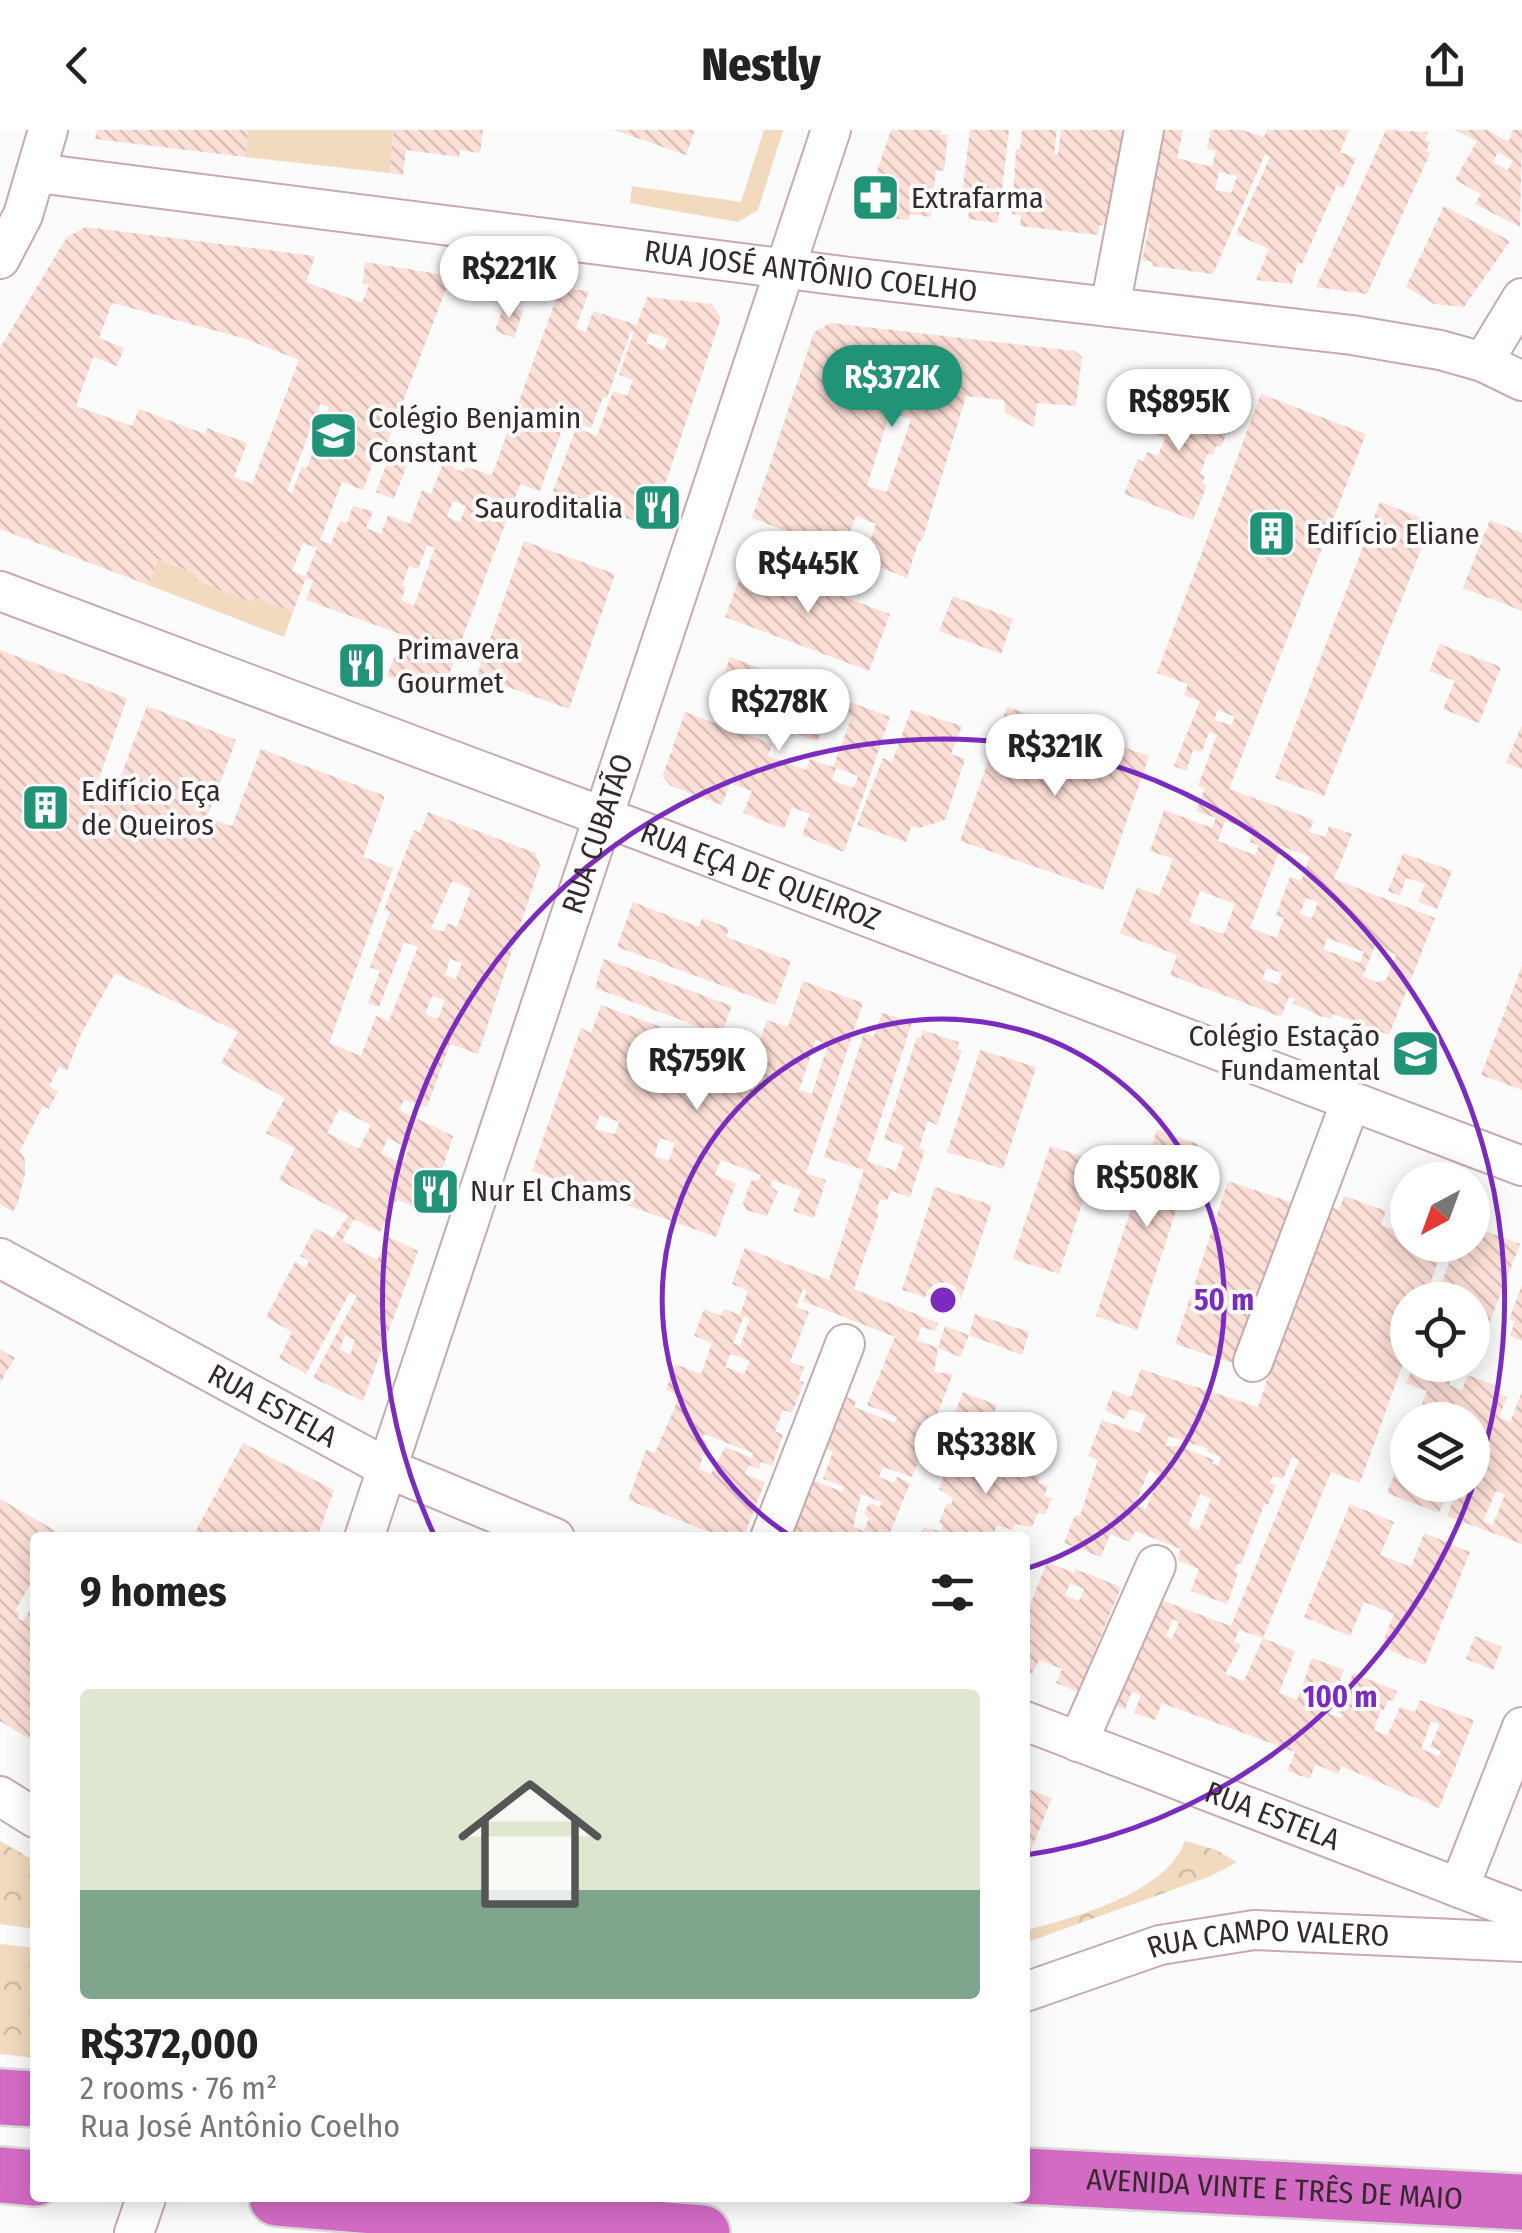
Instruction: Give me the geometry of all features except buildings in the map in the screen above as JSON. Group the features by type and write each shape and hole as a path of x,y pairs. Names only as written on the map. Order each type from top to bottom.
{"highway":[{"path":"0,2097 30,2099"},
{"path":"0,2175 30,2178"},
{"name":"AVENIDA VINTE E TRÊS DE MAIO","path":"1030,2176 1522,2202"},
{"path":"325,2202 682,2232"}],"street":[{"path":"0,259 23,215 48,130"},
{"name":"RUA CUBATÃO","path":"366,1532 830,130"},
{"path":"1110,307 1144,130"},
{"name":"RUA JOSÉ ANTÔNIO COELHO","path":"37,173 783,269 1352,335 1440,350 1482,362 1522,381"},
{"path":"1482,362 1522,298"},
{"name":"RUA EÇA DE QUEIROZ","path":"0,592 1522,1166"},
{"path":"1253,1362 1351,1101"},
{"name":"RUA ESTELA","path":"0,1258 389,1469 541,1532"},
{"path":"772,1532 845,1344"},
{"path":"1078,1742 1156,1565"},
{"name":"RUA ESTELA","path":"1030,1723 1522,1912"},
{"path":"1460,1888 1522,1727"},
{"path":"0,1796 30,1815"},
{"name":"RUA CAMPO VALERO","path":"1030,1990 1160,1945 1254,1930 1522,1942"},
{"path":"134,2233 145,2202"}],"green space":[{"path":"248,130 394,130 389,173 245,157"},
{"path":"764,130 783,130 758,210 738,222 630,203 632,186 741,202"},
{"path":"158,559 252,601 254,597 293,612 284,637 148,585"},
{"path":"0,1841 30,1858 30,1928 0,1924"},
{"path":"1185,1841 1216,1850 1237,1862 1211,1876 1030,1941 1030,1929 1116,1901 1139,1889 1175,1860"},
{"path":"0,1944 30,1947 30,2057 0,2054"}],"place":[{"name":"Extrafarma","path":"876,198"},
{"name":"Colégio Benjamin Constant","path":"333,435"},
{"name":"Sauroditalia","path":"658,508"},
{"name":"Edifício Eliane","path":"1271,534"},
{"name":"Primavera Gourmet","path":"362,666"},
{"name":"Edifício Eça de Queiros","path":"46,808"},
{"name":"Colégio Estação Fundamental","path":"1415,1053"},
{"name":"Nur El Chams","path":"435,1191"}]}
